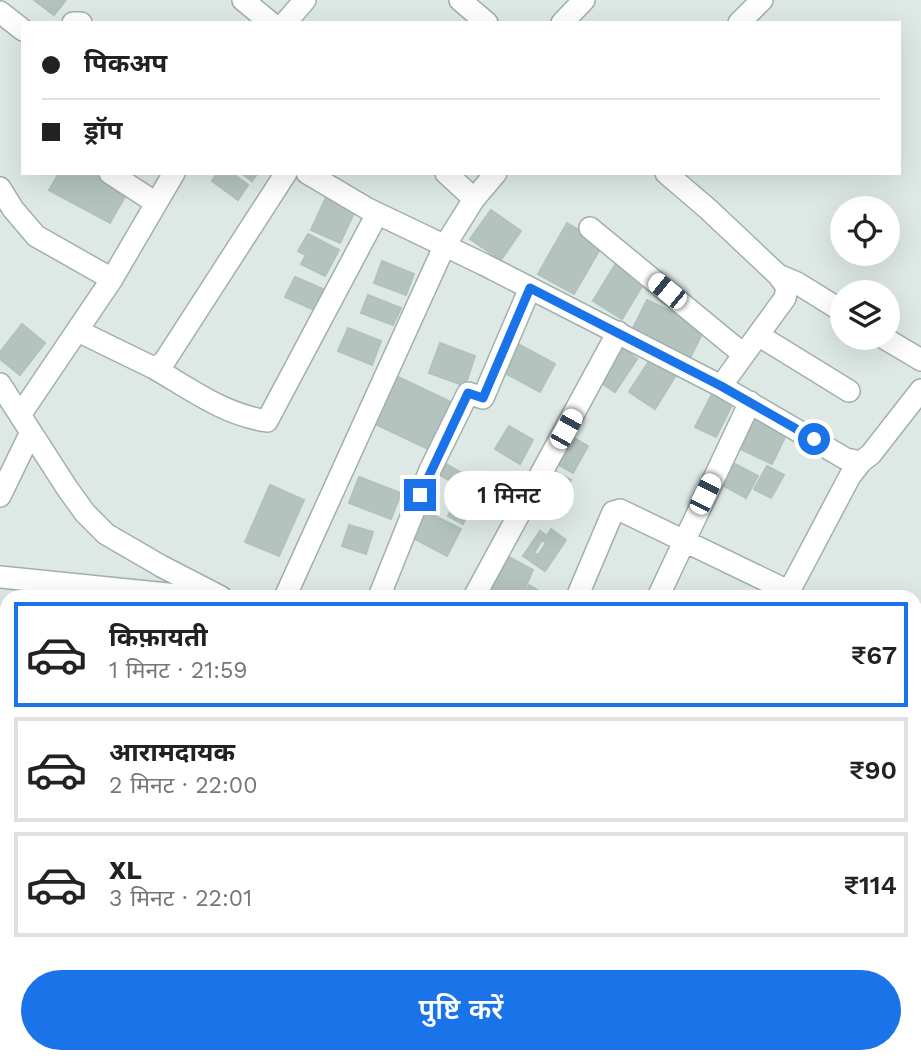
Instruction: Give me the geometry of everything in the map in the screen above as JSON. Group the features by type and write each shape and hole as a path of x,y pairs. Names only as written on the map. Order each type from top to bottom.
{"street":[{"path":"243,0 269,21"},
{"path":"287,21 305,0"},
{"path":"460,0 485,21"},
{"path":"564,21 584,0"},
{"path":"741,21 762,0"},
{"path":"0,12 21,28"},
{"path":"113,175 156,203"},
{"path":"0,496 26,424 78,331 173,175"},
{"path":"155,368 164,362 285,175"},
{"path":"310,175 377,214 530,288 721,386 846,459 862,462"},
{"path":"448,175 474,199"},
{"path":"288,590 444,247 474,199 494,175"},
{"path":"668,175 778,275 787,287 787,293 721,386"},
{"path":"0,188 13,209 36,236 112,279"},
{"path":"78,331 155,368 230,411 267,421 377,214"},
{"path":"590,228 743,354"},
{"path":"778,275 797,283 830,304"},
{"path":"382,590 430,470 468,393 483,398 530,288"},
{"path":"478,590 618,332"},
{"path":"758,335 849,391"},
{"path":"900,348 921,360"},
{"path":"0,384 85,513 106,534 207,590"},
{"path":"789,590 850,476 871,454 921,390"},
{"path":"661,590 750,402"},
{"path":"581,590 613,512 620,510 779,590"},
{"path":"0,577 128,590"}],"building":[{"path":"34,0 66,0 54,15"},
{"path":"58,175 95,175 127,193 110,223 49,190"},
{"path":"216,175 235,175 248,185 238,200 212,181"},
{"path":"244,175 256,175 252,181"},
{"path":"327,195 356,209 340,243 311,230"},
{"path":"491,210 521,231 501,260 470,239"},
{"path":"567,223 603,244 574,294 538,274"},
{"path":"308,234 339,250 325,276 301,264 306,255 298,251"},
{"path":"618,260 647,278 622,319 593,301"},
{"path":"382,261 414,274 406,295 374,283"},
{"path":"295,277 323,289 314,310 285,297"},
{"path":"368,295 401,308 393,325 361,313"},
{"path":"647,300 705,328 688,362 630,334"},
{"path":"22,324 45,343 20,375 0,359 0,352"},
{"path":"348,328 381,341 372,365 338,351"},
{"path":"440,343 475,356 465,386 429,373"},
{"path":"518,344 555,364 540,392 503,372"},
{"path":"620,347 637,359 615,392 598,381"},
{"path":"651,358 676,375 655,409 629,392"},
{"path":"394,375 455,404 432,451 371,422"},
{"path":"712,394 732,405 716,437 695,427"},
{"path":"750,413 788,431 772,464 734,446"},
{"path":"509,426 533,440 520,464 495,449"},
{"path":"571,436 588,446 573,473 555,463"},
{"path":"727,460 758,476 746,498 715,481"},
{"path":"446,464 467,476 461,487 440,475"},
{"path":"767,466 784,475 771,498 754,489"},
{"path":"551,469 571,480 565,491 545,480"},
{"path":"359,477 401,493 391,519 349,503"},
{"path":"270,485 304,500 279,556 245,542"},
{"path":"456,500 471,507 463,524 448,516"},
{"path":"427,512 461,529 447,556 413,538"},
{"path":"349,525 373,532 366,554 342,546"},
{"path":"551,529 566,540 545,571 523,556 540,531 547,536","holes":["542,540 546,543 538,555 534,553"]},
{"path":"502,553 533,570 524,590 488,590"}],"route":[{"path":"420,495 468,393 483,398 530,288 721,386 814,439"}]}
